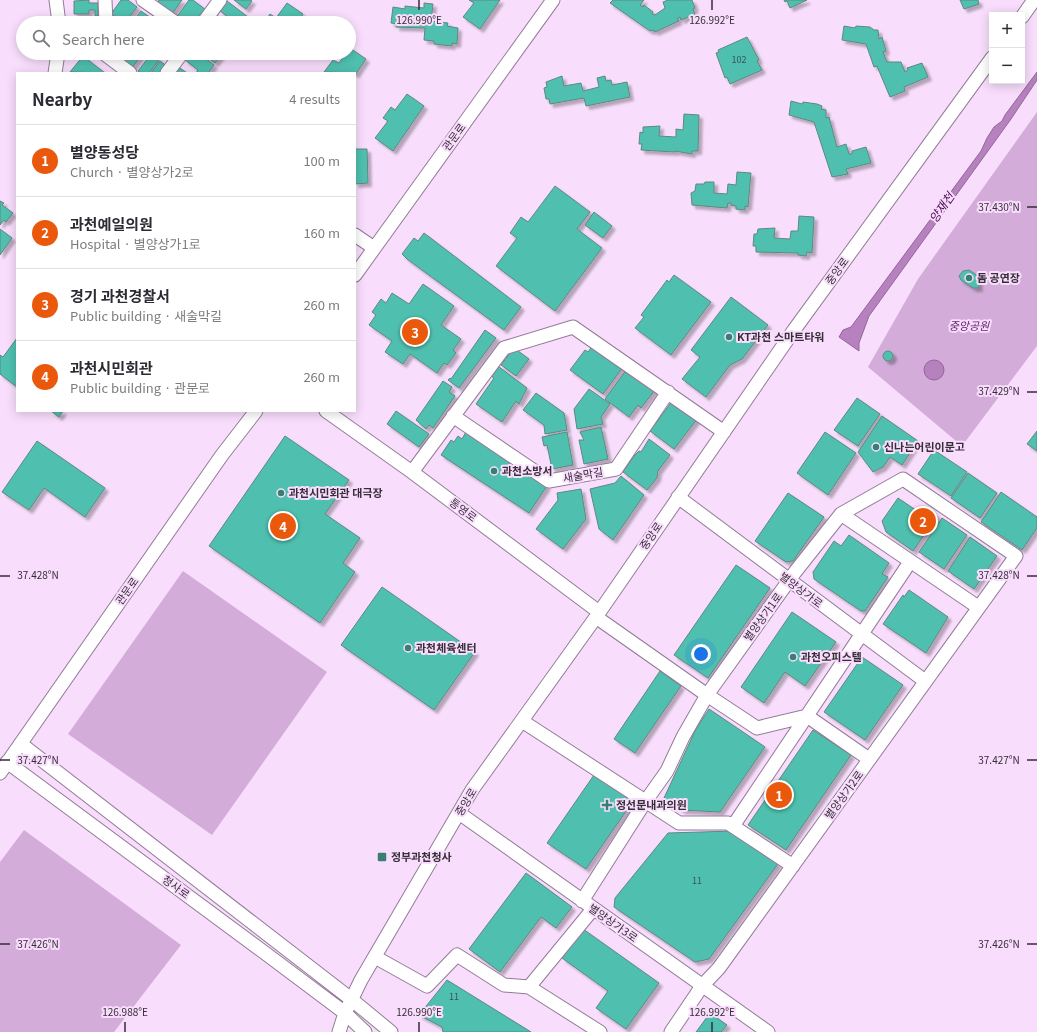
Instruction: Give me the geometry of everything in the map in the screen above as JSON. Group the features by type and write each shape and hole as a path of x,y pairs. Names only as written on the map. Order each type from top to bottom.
{"street":[{"path":"56,0 58,16"},
{"path":"105,0 106,16"},
{"path":"143,0 166,16"},
{"path":"208,16 220,0"},
{"name":"관문로","path":"356,274 553,0"},
{"path":"1025,13 1034,0"},
{"path":"55,72 57,60"},
{"path":"113,60 129,72"},
{"path":"168,72 177,60"},
{"name":"중앙로","path":"339,1032 351,999 472,790 597,614 794,330 989,62"},
{"path":"356,235 374,248"},
{"path":"412,472 504,348 573,326 724,432"},
{"name":"새술막길","path":"453,416 549,481 616,469 668,392"},
{"name":"관문로","path":"4,767 222,455 255,412"},
{"name":"통영로","path":"327,412 412,472 597,614 707,695 757,728 807,716"},
{"name":"별양상가1로","path":"582,901 667,770 683,737 707,695 789,580 841,514 903,479 1016,556"},
{"name":"별양상가로","path":"678,497 925,681"},
{"path":"841,514 978,608"},
{"name":"별양상가2로","path":"671,1032 702,986 719,968 1016,556"},
{"path":"733,826 910,562"},
{"path":"807,716 869,759"},
{"path":"522,721 679,823 728,823 793,866"},
{"name":"청사로","path":"21,744 351,999 391,1032"},
{"name":"청사로","path":"4,767 345,1013 365,1032"},
{"name":"별양상가3로","path":"459,813 768,1032"},
{"path":"528,987 593,909"},
{"path":"375,957 427,986 457,955 504,985 528,987 600,1032"}],"green space":[{"name":"중앙공원","path":"1037,112 1037,346 962,446 868,367 918,279"},
{"path":"183,571 327,672 212,835 68,734"},
{"path":"24,830 181,945 114,1032 0,1032 0,862"}],"water":[{"name":"양재천","path":"1037,72 1037,80 1011,119 869,316 859,343 859,351 839,337 843,330 851,327 981,151 994,127 1002,121"},
{"path":"934,360 941,363 944,370 941,377 934,380 927,377 924,370 927,363"}],"building":[{"path":"89,0 89,3 98,3 98,16 95,16 95,10 89,10 89,14 74,14 74,1"},
{"path":"121,0 128,0 137,7 130,16 114,16 111,14"},
{"path":"159,0 182,0 172,14 157,3"},
{"path":"189,0 193,0 206,10 201,16 177,16"},
{"path":"234,0 250,0 252,1 246,9"},
{"path":"469,0 500,0 480,29 463,17 474,3"},
{"path":"613,0 644,0 640,5 643,7 644,5 653,12 652,14 655,15 665,8 663,2 668,0 692,0 695,8 693,9 695,14 681,20 680,17 677,19 679,21 655,32 654,30 650,31 610,3"},
{"path":"784,0 807,0 790,8 787,1 785,2"},
{"path":"960,0 978,0 979,4 964,9"},
{"path":"227,1 247,16 227,16 220,11"},
{"path":"287,3 303,14 302,16 277,16"},
{"path":"424,3 433,4 431,21 448,23 447,26 458,28 457,44 452,43 452,46 434,44 434,41 424,40 425,28 396,27 397,24 391,23 393,7 405,9 405,6 424,8"},
{"path":"141,11 148,16 137,16"},
{"path":"844,26 855,28 856,26 870,27 874,30 878,30 879,39 882,37 886,51 883,52 887,62 901,62 905,72 908,70 907,68 922,63 928,77 904,87 905,91 890,97 877,66 874,67 866,44 842,40"},
{"path":"747,37 759,60 757,61 762,70 730,84 727,77 725,78 716,53 719,52 718,50"},
{"path":"356,52 366,59 356,74 356,72 324,72 333,60 339,63 341,60 356,60"},
{"path":"80,60 88,60 104,72 70,72"},
{"path":"121,60 138,60 132,68"},
{"path":"146,60 159,60 150,72 138,71"},
{"path":"185,60 207,60 214,65 209,72 197,72 198,70"},
{"path":"160,61 168,67 164,72 152,72"},
{"path":"180,68 186,72 177,72"},
{"path":"562,76 564,86 581,83 583,91 599,87 597,78 605,76 606,81 611,80 612,85 627,82 630,97 586,106 584,98 550,104 549,99 546,99 544,88 547,87 546,82"},
{"path":"407,94 424,106 393,151 375,138 388,121 383,118 391,107 395,110"},
{"path":"791,101 802,104 803,102 822,106 821,109 826,110 826,118 829,117 837,147 846,144 849,154 852,154 852,151 866,147 871,163 846,169 848,174 832,177 814,122 789,115"},
{"path":"684,114 699,115 698,151 692,151 692,154 675,151 641,150 642,144 639,144 640,132 643,133 643,127 660,126 659,136 676,137 676,129 683,130"},
{"path":"356,149 367,149 368,183 356,184"},
{"path":"737,172 751,173 748,207 745,206 745,210 736,209 736,206 731,205 731,203 728,203 727,208 692,205 691,193 695,191 696,184 714,182 714,193 727,194 728,184 736,185"},
{"path":"555,186 590,212 577,229 602,248 555,311 496,266 517,238 510,233 521,217 528,222"},
{"path":"0,201 4,203 2,205 13,213 6,222 4,220 0,225"},
{"path":"594,212 612,226 603,238 585,225"},
{"path":"799,216 814,217 812,253 807,252 806,256 798,255 798,253 756,252 756,246 753,246 754,234 757,234 758,229 775,228 774,238 790,239 791,231 798,231"},
{"path":"0,229 12,238 0,255"},
{"path":"424,233 521,307 504,330 402,254 414,238 418,241"},
{"name":"돔 공연장","path":"969,270 978,276 979,288 973,288 961,280 959,276 963,271"},
{"path":"674,275 711,302 671,355 635,328 644,317 641,315 667,280 669,282"},
{"path":"423,284 454,306 441,325 461,339 453,350 456,353 447,365 444,363 437,373 410,354 403,364 385,352 392,341 369,325 376,315 372,312 381,299 386,303 392,293 409,304"},
{"name":"KT과천 스마트타워","path":"731,297 768,325 742,359 730,365 706,397 682,379 700,357 691,350"},
{"path":"485,330 496,338 459,388 448,380 450,378 451,379"},
{"path":"16,339 16,386 0,374 0,355 3,357"},
{"path":"593,345 623,367 603,394 570,370 585,350 588,352"},
{"path":"514,348 529,359 516,376 501,365"},
{"path":"886,351 890,351 892,352 892,360 886,361 883,358 883,354"},
{"path":"498,366 527,388 519,404 516,401 502,422 476,404 494,378 491,376"},
{"path":"629,370 655,390 641,408 638,405 629,417 605,399 624,373"},
{"path":"443,381 452,387 449,392 455,396 433,428 429,425 426,429 416,420"},
{"path":"589,389 610,404 601,417 603,424 577,429 574,409"},
{"path":"536,393 564,413 567,430 545,434 544,425 523,410"},
{"path":"857,398 880,414 858,446 834,430"},
{"path":"673,400 698,418 674,449 650,431"},
{"path":"396,411 429,434 419,447 387,424"},
{"path":"52,412 62,412 59,417"},
{"path":"882,416 918,441 902,465 890,457 883,467 873,472 858,452"},
{"path":"601,427 608,459 584,464 579,440 584,440 580,432"},
{"path":"1037,431 1037,451 1027,444"},
{"name":"과천소방서","path":"466,432 547,486 529,513 441,455 451,440 454,442 458,436 462,439"},
{"path":"567,432 573,465 552,469 547,445 544,446 542,437"},
{"path":"825,432 856,453 828,495 797,473"},
{"path":"285,436 349,480 325,514 360,538 343,563 355,572 320,623 209,546"},
{"path":"649,439 670,455 658,471 657,478 647,490 623,472 634,456 639,451 641,452"},
{"path":"37,441 105,488 85,517 44,488 29,510 2,492"},
{"path":"934,450 967,472 951,496 918,474"},
{"path":"968,473 997,493 980,518 951,498"},
{"path":"621,476 644,495 613,540 599,529 590,489 615,483"},
{"path":"581,489 586,519 563,549 536,529 558,500 557,493"},
{"path":"1001,492 1037,517 1037,528 1022,550 981,522"},
{"path":"788,493 824,517 793,561 786,562 755,541"},
{"path":"898,498 923,515 927,509 937,516 913,551 886,532 882,521"},
{"path":"942,518 967,535 944,569 919,552"},
{"path":"849,535 889,563 882,574 888,577 865,611 861,611 814,579 813,572 834,541 841,546"},
{"path":"970,537 997,556 974,589 948,571"},
{"path":"736,565 770,588 708,678 674,655"},
{"name":"과천체육센터","path":"382,587 475,652 434,710 341,645"},
{"path":"909,590 948,617 926,653 883,624 903,595 904,597"},
{"name":"과천오피스텔","path":"792,612 836,642 805,686 785,672 764,703 741,687"},
{"path":"862,657 903,685 865,740 824,712"},
{"path":"660,671 681,686 635,753 614,739"},
{"path":"709,709 765,747 720,812 682,810 664,798 696,729"},
{"path":"813,730 851,755 786,850 748,825"},
{"path":"594,775 633,801 586,869 547,843"},
{"path":"733,831 778,864 709,959 695,962 614,907 615,898 668,833"},
{"path":"526,873 572,907 556,928 541,917 500,972 469,949"},
{"path":"583,929 659,983 626,1029 596,1008 608,991 562,958"},
{"path":"447,980 531,1032 443,1032 442,1027 419,1015"},
{"path":"710,1013 727,1025 721,1032 696,1032"}],"place":[{"name":"돔 공연장","path":"969,278"},
{"name":"경기 과천경찰서","path":"415,332"},
{"name":"KT과천 스마트타워","path":"729,337"},
{"name":"신나는어린이문고","path":"876,447"},
{"name":"과천소방서","path":"494,471"},
{"name":"과천시민회관 대극장","path":"281,493"},
{"name":"과천예일의원","path":"923,521"},
{"name":"과천시민회관","path":"283,526"},
{"name":"과천체육센터","path":"408,648"},
{"name":"과천오피스텔","path":"793,657"},
{"name":"별양동성당","path":"779,795"},
{"name":"정선문내과의원","path":"607,805"},
{"name":"정부과천청사","path":"382,857"}]}
